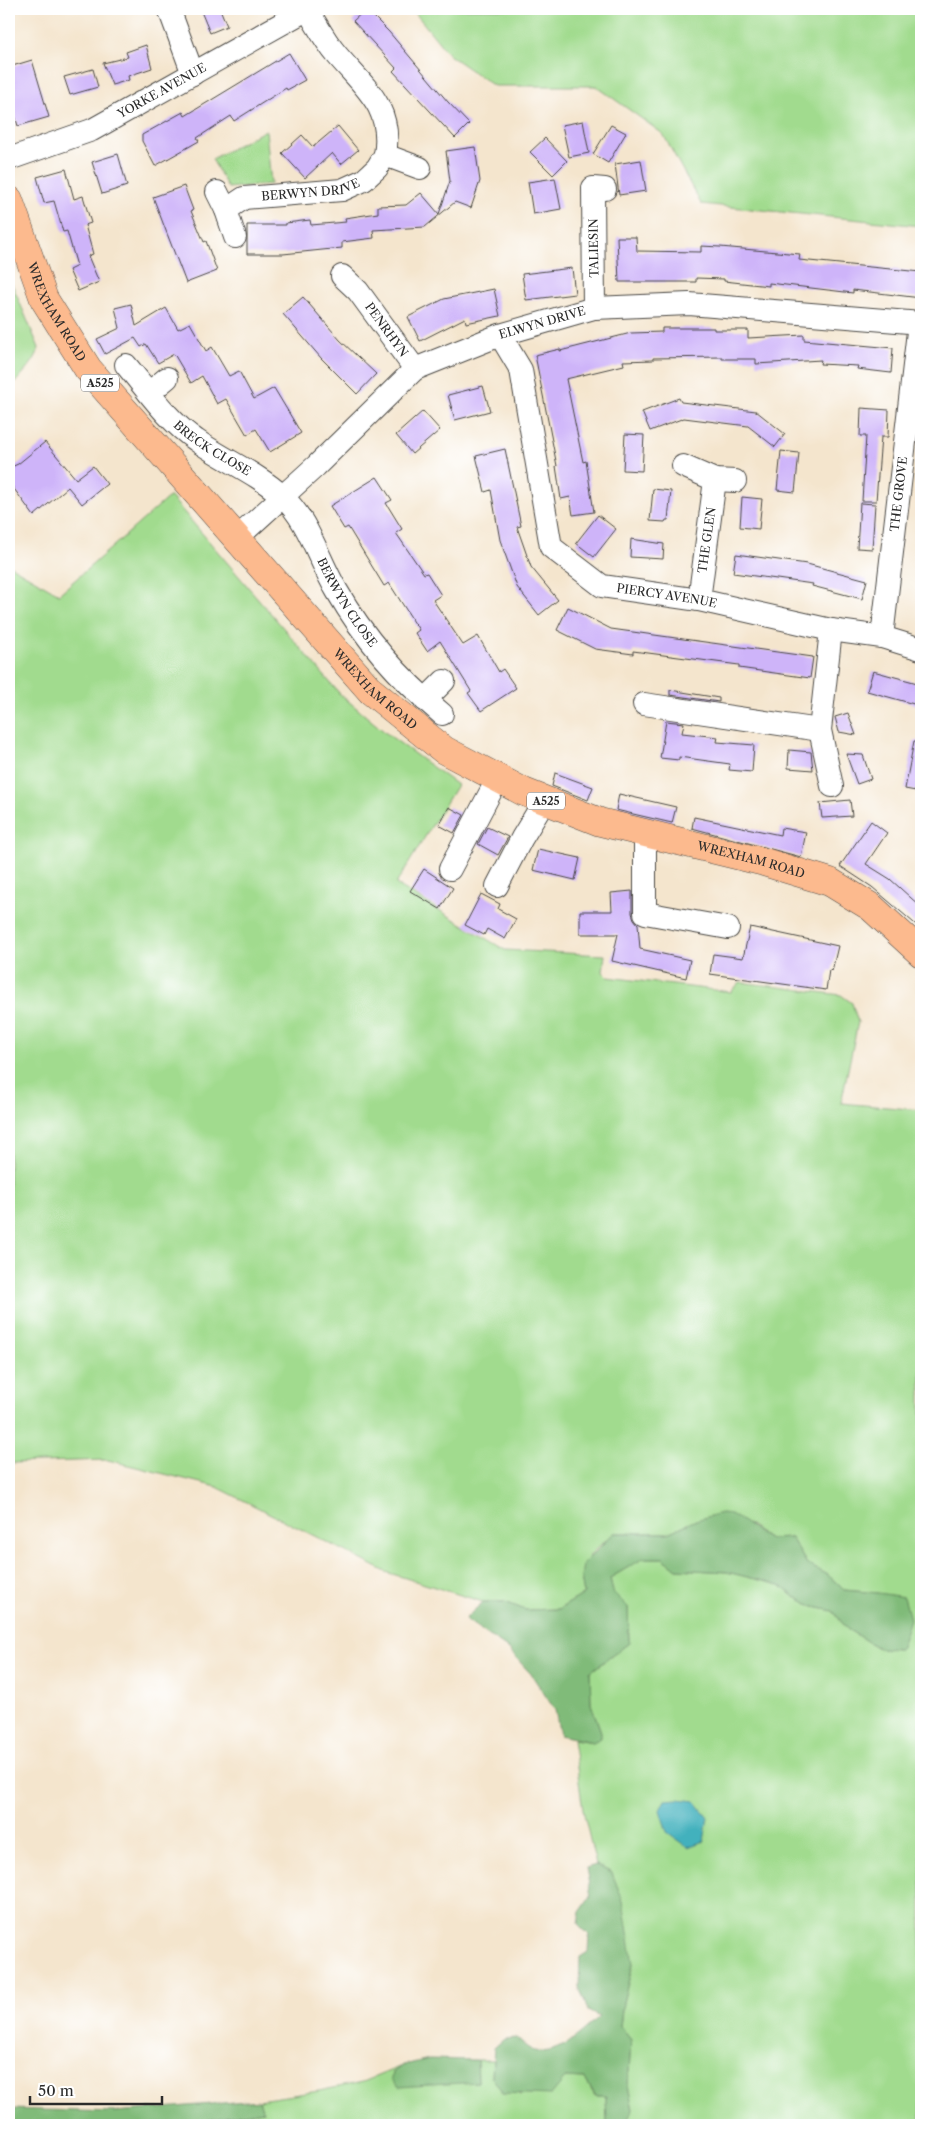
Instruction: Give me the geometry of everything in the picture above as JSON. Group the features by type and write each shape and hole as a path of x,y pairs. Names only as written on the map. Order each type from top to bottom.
{"main road":[{"name":"WREXHAM ROAD","path":"9,200 44,299 88,369 371,691 444,750 524,792 600,822 764,862 830,882 871,907 921,953"}],"street":[{"path":"169,9 193,74"},
{"path":"308,9 326,41 377,102 388,137 385,155 420,168"},
{"name":"YORKE AVENUE","path":"9,159 92,130 308,9"},
{"name":"BERWYN DRIVE","path":"235,237 222,201 342,190 364,180 377,168 385,155"},
{"name":"TALIESIN","path":"592,189 594,308"},
{"name":"PENRHYN","path":"358,283 415,369"},
{"name":"ELWYN DRIVE","path":"237,538 415,369 500,335 594,308 689,304 920,323"},
{"name":"THE GROVE","path":"882,637 920,323"},
{"name":"PIERCY AVENUE","path":"500,335 521,370 551,547 602,586 698,600 831,630 882,637 921,649"},
{"name":"BRECK CLOSE","path":"126,365 167,415 195,440 248,472 282,496"},
{"path":"149,393 167,378"},
{"name":"THE GLEN","path":"683,466 725,480 698,600"},
{"name":"BERWYN CLOSE","path":"282,496 308,529 318,556 366,637 397,673 433,707 444,681"},
{"path":"831,630 820,730 832,786"},
{"path":"644,704 820,730"},
{"path":"450,869 498,778"},
{"path":"497,886 522,838 545,800"},
{"path":"646,833 645,914 728,928"}],"green space":[{"path":"412,9 921,9 921,226 701,204 663,134 596,86 494,86 449,55"},
{"path":"266,130 271,184 228,188 212,159"},
{"path":"9,277 39,348 34,360 9,391"},
{"path":"170,496 340,694 386,733 457,785 396,884 505,950 605,955 603,972 608,977 731,992 740,982 841,995 852,1003 858,1022 841,1103 921,1110 921,2125 624,2125 633,2109 628,2086 631,2040 620,2026 623,2002 633,1964 612,1873 596,1865 583,1810 573,1739 593,1742 601,1732 591,1704 590,1672 629,1643 628,1607 613,1592 610,1578 644,1558 663,1558 677,1569 727,1572 780,1585 793,1596 814,1607 833,1611 847,1629 878,1648 900,1649 904,1634 878,1593 844,1590 829,1576 807,1564 791,1538 769,1539 750,1525 696,1520 668,1533 614,1533 593,1553 584,1565 582,1582 584,1594 559,1609 525,1610 505,1602 483,1602 386,1572 217,1487 108,1460 9,1463 9,565 59,594"},
{"path":"721,1513 731,1514 769,1539 791,1538 807,1564 829,1576 844,1590 904,1597 910,1619 900,1649 878,1648 847,1629 833,1611 814,1607 793,1596 780,1585 727,1572 677,1569 663,1558 644,1558 610,1578 613,1592 628,1607 629,1643 590,1672 591,1704 601,1732 601,1738 593,1742 560,1735 555,1710 531,1674 507,1648 465,1619 483,1602 505,1602 525,1610 559,1609 584,1594 581,1578 583,1564 614,1533 668,1533 696,1520"},
{"path":"596,1865 612,1873 623,1901 633,1964 623,2002 620,2026 631,2040 628,2086 633,2110 624,2125 607,2125 606,2096 596,2096 585,2079 565,2078 551,2095 503,2093 492,2077 494,2048 504,2039 516,2038 535,2051 553,2050 570,2041 599,2017 588,2011 579,1987 580,1957 588,1952 589,1935 578,1924 580,1912 591,1896 586,1868"},
{"path":"429,2059 477,2060 478,2082 399,2087 392,2079 393,2072 404,2065"},
{"path":"477,2060 493,2060 492,2077 520,2095 565,2078 585,2079 595,2096 606,2096 607,2125 179,2125 263,2111 259,2100 363,2082 404,2065 394,2072 478,2082"},
{"path":"259,2100 263,2111 179,2125 9,2125 9,2109 115,2112"}],"water":[{"path":"665,1800 695,1801 708,1817 704,1841 688,1847 667,1832 660,1810"}],"building":[{"path":"200,9 220,9 227,26 210,33"},
{"path":"366,9 389,32 469,124 455,138 393,71 396,68 353,21"},
{"path":"146,45 152,68 128,76 129,80 112,85 103,63 128,57 126,52"},
{"path":"289,53 305,80 287,90 286,88 234,121 231,116 197,138 199,141 155,166 142,141 142,135 183,112 185,116"},
{"path":"32,60 49,117 18,126 9,95 9,67"},
{"path":"93,69 98,87 70,95 64,77"},
{"path":"583,121 589,153 569,157 562,125"},
{"path":"611,125 626,133 608,163 593,154"},
{"path":"338,126 358,150 341,164 332,153 305,178 282,153 302,135 313,147"},
{"path":"545,138 567,161 553,175 530,152"},
{"path":"475,147 480,181 471,208 455,202 425,227 373,230 374,238 342,242 342,248 283,254 247,254 247,225 286,225 286,223 310,220 311,225 346,222 345,218 378,213 378,206 406,205 421,193 439,214 450,181 446,151"},
{"path":"118,154 127,186 102,194 92,162"},
{"path":"641,160 646,191 619,195 615,164"},
{"path":"66,169 74,199 83,196 91,223 85,225 93,254 88,256 99,282 78,291 69,270 77,266 67,231 63,232 54,201 44,203 37,177"},
{"path":"555,178 561,209 533,214 528,182"},
{"path":"184,186 193,210 191,211 204,242 206,241 217,271 186,283 153,197"},
{"path":"617,237 636,237 637,251 701,252 701,246 720,247 800,254 799,260 921,272 921,298 853,290 853,293 769,283 769,286 724,281 724,279 696,278 696,282 619,282"},
{"path":"572,268 575,294 526,300 522,274"},
{"path":"494,289 500,316 466,323 465,318 420,341 408,317 444,299"},
{"path":"303,297 340,340 376,374 357,394 321,358 283,314"},
{"path":"131,304 136,326 166,308 178,329 190,323 206,351 212,347 229,376 239,371 254,399 274,388 301,433 270,452 256,429 247,435 226,399 217,404 202,376 191,383 174,354 158,363 146,344 141,347 135,338 105,354 97,339 120,328 115,308"},
{"path":"662,328 748,330 748,338 804,335 804,340 893,348 891,373 857,369 858,366 820,364 821,360 756,364 756,359 722,359 722,357 653,358 653,360 623,361 624,365 566,379 583,462 586,461 594,512 573,515 570,497 561,499 557,466 535,355 560,349 560,351 631,333 662,332"},
{"path":"483,386 490,411 455,420 448,395"},
{"path":"679,398 681,402 756,411 785,434 775,447 748,426 684,418 650,431 642,412"},
{"path":"861,408 889,410 888,437 881,437 876,501 862,501 866,436 860,436"},
{"path":"423,411 440,430 412,454 396,435"},
{"path":"625,434 644,435 642,471 623,470"},
{"path":"45,442 76,479 93,466 107,484 82,504 68,487 34,516 9,482 9,468 18,464"},
{"path":"505,449 521,526 517,527 531,567 558,600 539,615 517,587 500,540 491,490 485,492 476,456"},
{"path":"781,451 799,453 795,492 777,490"},
{"path":"377,477 392,500 386,503 402,529 396,533 424,574 427,573 441,595 433,600 463,645 478,636 499,672 503,669 516,688 481,711 468,693 471,691 440,641 427,651 415,633 419,630 389,583 384,586 348,527 344,529 330,506"},
{"path":"653,489 671,491 668,520 665,522 650,521"},
{"path":"742,497 762,499 759,529 740,527"},
{"path":"860,503 875,504 872,549 857,548"},
{"path":"598,515 616,529 594,557 576,543"},
{"path":"631,539 664,544 663,559 630,557"},
{"path":"736,554 807,564 867,580 862,599 812,586 813,584 733,573"},
{"path":"568,607 611,629 813,657 810,678 739,668 739,665 633,651 633,654 595,649 557,630"},
{"path":"873,671 921,684 921,706 867,691"},
{"path":"670,690 719,698 719,702 670,695"},
{"path":"848,713 856,735 839,732 835,717"},
{"path":"666,721 684,723 682,733 718,737 717,742 754,745 752,772 729,770 730,764 679,757 679,760 660,758"},
{"path":"914,741 921,741 921,792 905,789"},
{"path":"789,750 811,752 813,770 788,768"},
{"path":"846,754 863,755 871,779 857,784"},
{"path":"555,773 593,787 588,800 552,786"},
{"path":"619,794 676,807 672,823 616,810"},
{"path":"850,800 852,816 822,818 820,803"},
{"path":"449,807 464,815 454,833 439,825"},
{"path":"694,817 780,835 781,828 806,832 801,857 692,828"},
{"path":"871,821 887,833 866,864 890,879 921,907 921,929 872,887 840,866"},
{"path":"487,827 508,837 498,855 478,844"},
{"path":"538,849 580,858 575,880 533,870"},
{"path":"424,869 453,888 440,909 410,891"},
{"path":"632,891 632,913 638,924 640,949 690,960 686,978 612,961 618,934 580,934 580,911 612,911 611,893"},
{"path":"481,894 500,904 498,909 516,919 505,939 487,929 484,935 465,925"},
{"path":"750,927 838,946 832,971 829,970 826,990 710,974 713,954 743,958"}]}
